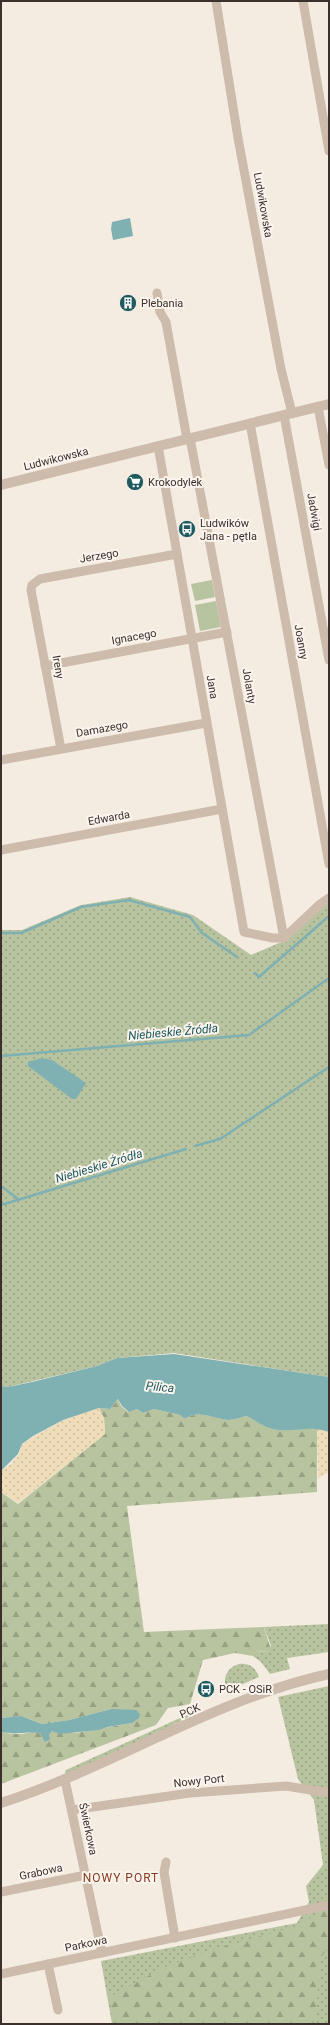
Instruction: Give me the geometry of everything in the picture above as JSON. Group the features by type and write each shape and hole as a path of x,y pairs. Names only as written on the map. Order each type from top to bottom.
{"street":[{"name":"Ludwikowska","path":"216,1 242,161 288,414"},
{"path":"303,1 329,151"},
{"path":"157,293 160,312 166,322 189,439"},
{"name":"Ludwikowska","path":"1,485 329,404"},
{"path":"318,407 329,466"},
{"name":"Jadwigi","path":"288,414 329,660"},
{"name":"Joanny","path":"250,423 329,864"},
{"name":"Jolanty","path":"189,439 227,632 284,938"},
{"name":"Jana","path":"158,446 244,932 273,938 284,938"},
{"name":"Jerzego","path":"31,590 32,585 40,579 177,554"},
{"name":"Ireny","path":"31,590 61,749"},
{"name":"Ignacego","path":"45,666 227,632"},
{"name":"Damazego","path":"1,760 206,723"},
{"name":"Edwarda","path":"1,850 222,809"},
{"path":"284,938 319,905 329,898"},
{"name":"PCK","path":"65,1780 236,1703 270,1690 329,1674"},
{"path":"1,1803 65,1780"},
{"name":"Świerkowa","path":"65,1780 102,1953"},
{"name":"Nowy Port","path":"72,1810 190,1793 286,1786 329,1793"},
{"path":"166,1862 164,1872 175,1938"},
{"name":"Grabowa","path":"1,1892 86,1875"},
{"name":"Parkowa","path":"1,1974 329,1905"},
{"path":"48,1964 58,2010"}],"green space":[{"path":"212,580 215,597 195,601 191,584"},
{"path":"216,601 221,627 200,631 195,605"},
{"path":"130,897 193,915 251,955 286,940 329,900 329,1377 174,1353 117,1358 97,1366 8,1387 1,1386 1,930 22,930 81,905"},
{"path":"118,1399 121,1406 128,1412 137,1409 143,1413 154,1409 180,1415 185,1419 195,1415 206,1415 228,1420 247,1416 257,1422 273,1428 317,1428 317,1492 127,1506 144,1632 264,1627 271,1650 267,1652 257,1651 253,1656 235,1653 203,1660 190,1704 168,1708 156,1725 1,1784 1,1732 21,1734 37,1732 43,1736 49,1735 52,1731 76,1733 132,1723 111,1709 69,1720 42,1724 21,1716 1,1718 1,1492 18,1504 105,1434 104,1418 99,1408 110,1409"},
{"path":"329,1624 329,1652 287,1658 290,1669 270,1674 261,1662 253,1656 256,1651 267,1652 271,1646 264,1627"},
{"path":"239,1664 246,1664 252,1667 259,1677 227,1691 225,1682 226,1674 231,1668"},
{"path":"329,1686 329,2024 112,2024 101,1961 297,1923 309,1902 306,1886 323,1865 314,1800 298,1779 278,1697"},
{"path":"191,1713 187,1718 174,1724 174,1726 66,1775 65,1773 66,1770"},
{"path":"329,1905 329,1946 321,1957 315,2020 316,2024 114,2024 109,1997 167,1966 215,1949 300,1925"}],"sand":[{"path":"99,1408 104,1418 105,1434 18,1503 1,1491 1,1471 11,1464 19,1454 22,1445 33,1437 64,1420"},
{"path":"317,1427 329,1432 329,1472 318,1478"}],"water":[{"path":"130,218 133,236 113,240 111,229 112,222"},
{"path":"42,1058 52,1060 86,1083 76,1099 72,1099 28,1066 28,1062"},
{"name":"Pilica","path":"174,1354 329,1377 329,1432 315,1429 275,1429 263,1425 247,1416 228,1420 206,1415 195,1415 185,1419 180,1415 154,1409 143,1413 137,1409 129,1412 122,1406 118,1399 110,1409 99,1408 63,1420 33,1436 22,1444 18,1454 1,1471 1,1386 8,1387 32,1382 97,1366 117,1358"},
{"path":"111,1709 136,1710 140,1714 139,1718 132,1723 98,1730 60,1734 52,1731 49,1735 50,1739 45,1742 40,1733 1,1732 1,1718 21,1716 42,1724 69,1720"}],"waterway":[{"path":"1,933 21,933 81,907 129,900 190,917 202,933 237,957"},
{"path":"255,973 259,977 329,916"},
{"name":"Niebieskie Źródła","path":"1,1056 249,1035 329,978"},
{"name":"Niebieskie Żródła","path":"195,1146 220,1139 329,1067"},
{"name":"Niebieskie Żródła","path":"1,1205 186,1149"},
{"name":"Niebieskie Żródła","path":"1,1186 18,1199"}],"place":[{"name":"Plebania","path":"128,303"},
{"name":"Krokodylek","path":"135,482"},
{"name":"Ludwików Jana - pętla","path":"187,529"},
{"name":"PCK - OSiR","path":"206,1689"}],"district":[{"name":"NOWY PORT","path":"121,1878"}]}
